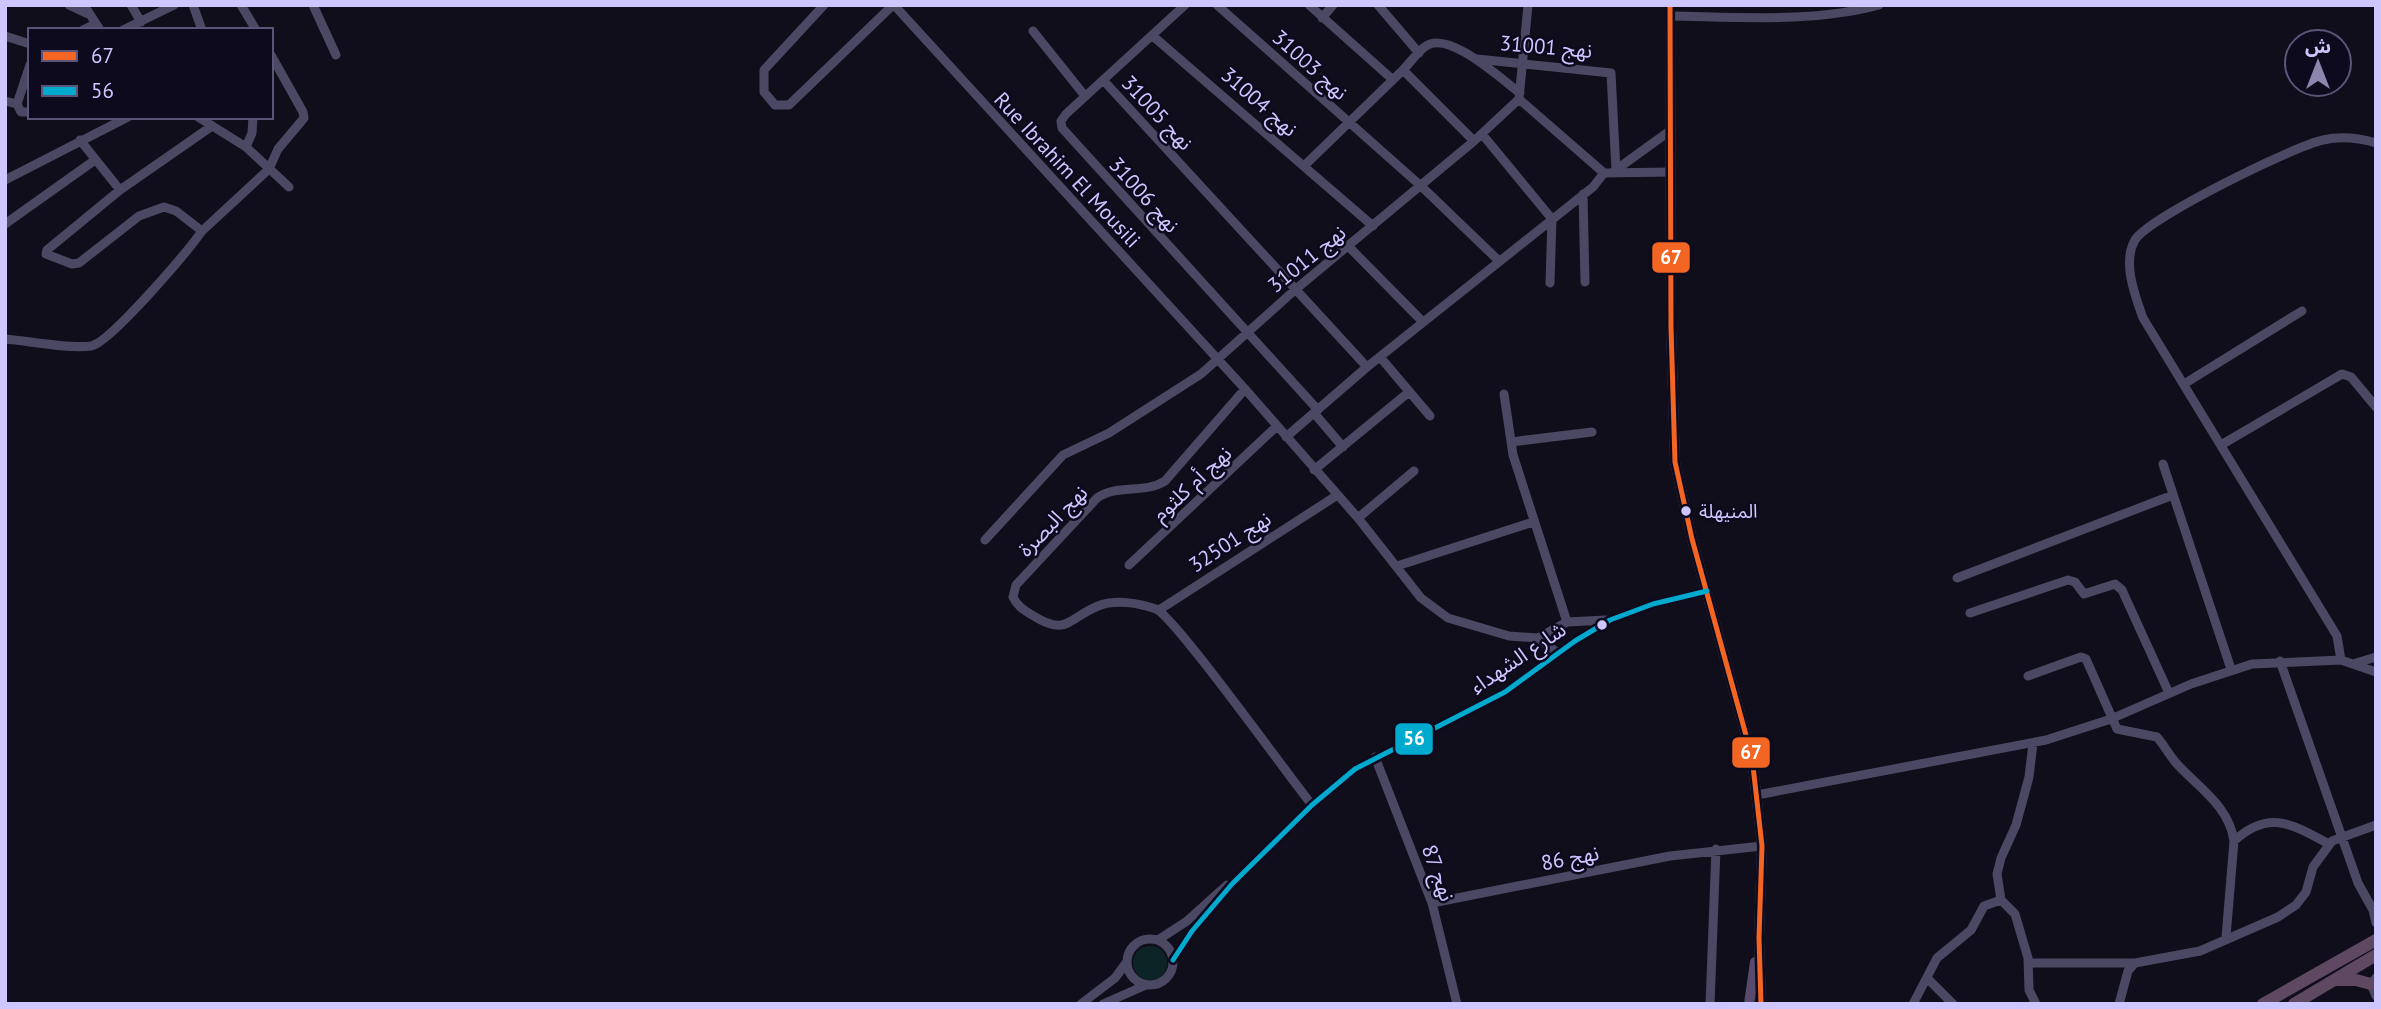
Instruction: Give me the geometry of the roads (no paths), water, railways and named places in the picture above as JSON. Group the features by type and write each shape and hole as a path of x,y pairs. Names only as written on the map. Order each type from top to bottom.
{"highway":[{"path":"2263,1004 2376,940"},
{"path":"2294,1004 2376,955"},
{"path":"2332,981 2348,979 2374,986"}],"main road":[{"path":"1670,10 1675,462 1707,591 1746,727 1757,795 1762,846 1759,938 1761,1004"},
{"path":"1749,1004 1759,938"}],"street":[{"path":"69,5 86,10 98,27"},
{"path":"131,5 141,22"},
{"path":"128,28 174,5"},
{"path":"193,5 201,28"},
{"path":"241,5 255,28"},
{"path":"313,5 336,55"},
{"path":"824,5 768,62 762,83 768,101 782,107 789,105 893,5"},
{"name":"Rue Ibrahim El Mousili","path":"893,5 1278,426 1336,496 1358,518 1421,598 1447,618 1500,634 1538,638"},
{"name":"نهج 31005","path":"1185,5 1154,37 1104,81 1367,367"},
{"name":"نهج 31003","path":"1217,5 1421,187 1498,260"},
{"path":"1309,5 1392,79"},
{"path":"1322,18 1333,5"},
{"path":"1378,5 1419,53"},
{"path":"1519,96 1528,5"},
{"path":"1670,10 1773,17 1842,13 1879,5"},
{"path":"1033,30 1085,96"},
{"path":"5,36 28,43"},
{"name":"نهج 31004","path":"1154,37 1373,226"},
{"path":"1305,165 1425,46 1442,44 1477,59 1609,173 1671,172"},
{"path":"5,339 86,346 100,343 202,231 269,169 278,149 304,118 303,111 273,58"},
{"name":"نهج 31001","path":"1477,59 1611,73 1609,173"},
{"path":"1403,70 1474,141"},
{"path":"17,104 28,71"},
{"name":"نهج 31006","path":"1104,81 1062,118 1064,132 1247,332"},
{"name":"نهج 31011","path":"985,540 1063,455 1089,444 1178,390 1421,187 1482,134 1519,96"},
{"path":"5,101 17,104 21,111 28,112"},
{"path":"5,180 124,119"},
{"path":"201,119 247,148 289,187"},
{"path":"247,148 253,119"},
{"path":"202,231 176,211 164,206 139,216 79,263 72,264 47,254 47,250 120,190 212,126"},
{"path":"1286,437 1498,260 1609,173 1671,130"},
{"path":"1482,134 1552,219 1550,283"},
{"path":"2341,660 2337,636 2143,318 2135,295 2132,246 2137,237 2155,222 2228,183 2320,140 2338,138 2376,144"},
{"path":"80,140 120,190"},
{"path":"5,224 95,160"},
{"path":"1583,194 1585,282"},
{"path":"1349,248 1423,322"},
{"path":"2184,384 2302,311"},
{"path":"1247,332 1343,447"},
{"path":"1380,357 1430,416"},
{"path":"2221,445 2342,374 2351,377 2376,407"},
{"name":"نهج البصرة","path":"1159,610 1115,602 1098,606 1063,627 1050,626 1017,604 1013,597 1016,586 1097,498 1110,491 1153,486 1165,481 1245,389"},
{"path":"1314,470 1409,392"},
{"path":"1504,394 1511,442 1533,522 1567,622"},
{"name":"نهج أم كلثوم","path":"1129,565 1278,426"},
{"path":"1511,442 1592,432"},
{"path":"2164,464 2231,669"},
{"path":"1358,518 1414,471"},
{"path":"1957,578 2173,495"},
{"name":"نهج 32501","path":"1159,610 1336,496"},
{"path":"1397,566 1533,522"},
{"path":"1970,613 2068,580 2075,582 2084,594 2115,583 2122,590 2169,693"},
{"name":"شارع الشهداء","path":"1232,884 1340,780 1376,757 1505,692 1558,653 1610,620 1645,607 1707,591"},
{"path":"1159,610 1227,693 1312,805"},
{"path":"1558,653 1538,638 1567,622 1610,620"},
{"path":"2028,676 2083,657 2111,719 2121,731 2143,732 2157,737 2175,762 2218,803 2231,827 2234,841 2226,937"},
{"path":"2356,663 2376,657"},
{"path":"1757,795 2033,743 2111,719 2231,669 2280,661 2341,660 2376,672"},
{"path":"2280,661 2358,883 2374,909 2376,923"},
{"path":"2033,743 2029,777 2016,825 1998,864 2001,900 2015,914 2029,963 2028,983 2036,1004"},
{"name":"نهج 87","path":"1376,757 1432,903 1457,1004"},
{"path":"2234,841 2248,828 2269,821 2284,823 2329,844"},
{"path":"2029,963 2135,962 2200,951 2226,937 2278,917 2296,905 2306,892 2313,867 2329,844 2343,835 2376,825"},
{"name":"نهج 86","path":"1432,903 1716,849 1762,846"},
{"path":"1710,1004 1716,849"},
{"path":"1146,985 1132,978 1126,964 1127,956 1136,943 1158,940 1187,921 1224,886 1232,884"},
{"path":"1103,1004 1166,979 1173,960 1192,931 1232,884"},
{"path":"1913,1004 1937,958 1971,930 1984,906 2001,900"},
{"path":"1158,940 1168,948 1173,960"},
{"path":"2119,1004 2128,971 2135,962"},
{"path":"1081,1004 1115,978 1126,964"},
{"path":"1927,978 1953,1004"}],"place":[{"name":"المنيهلة","path":"1686,511"}]}
